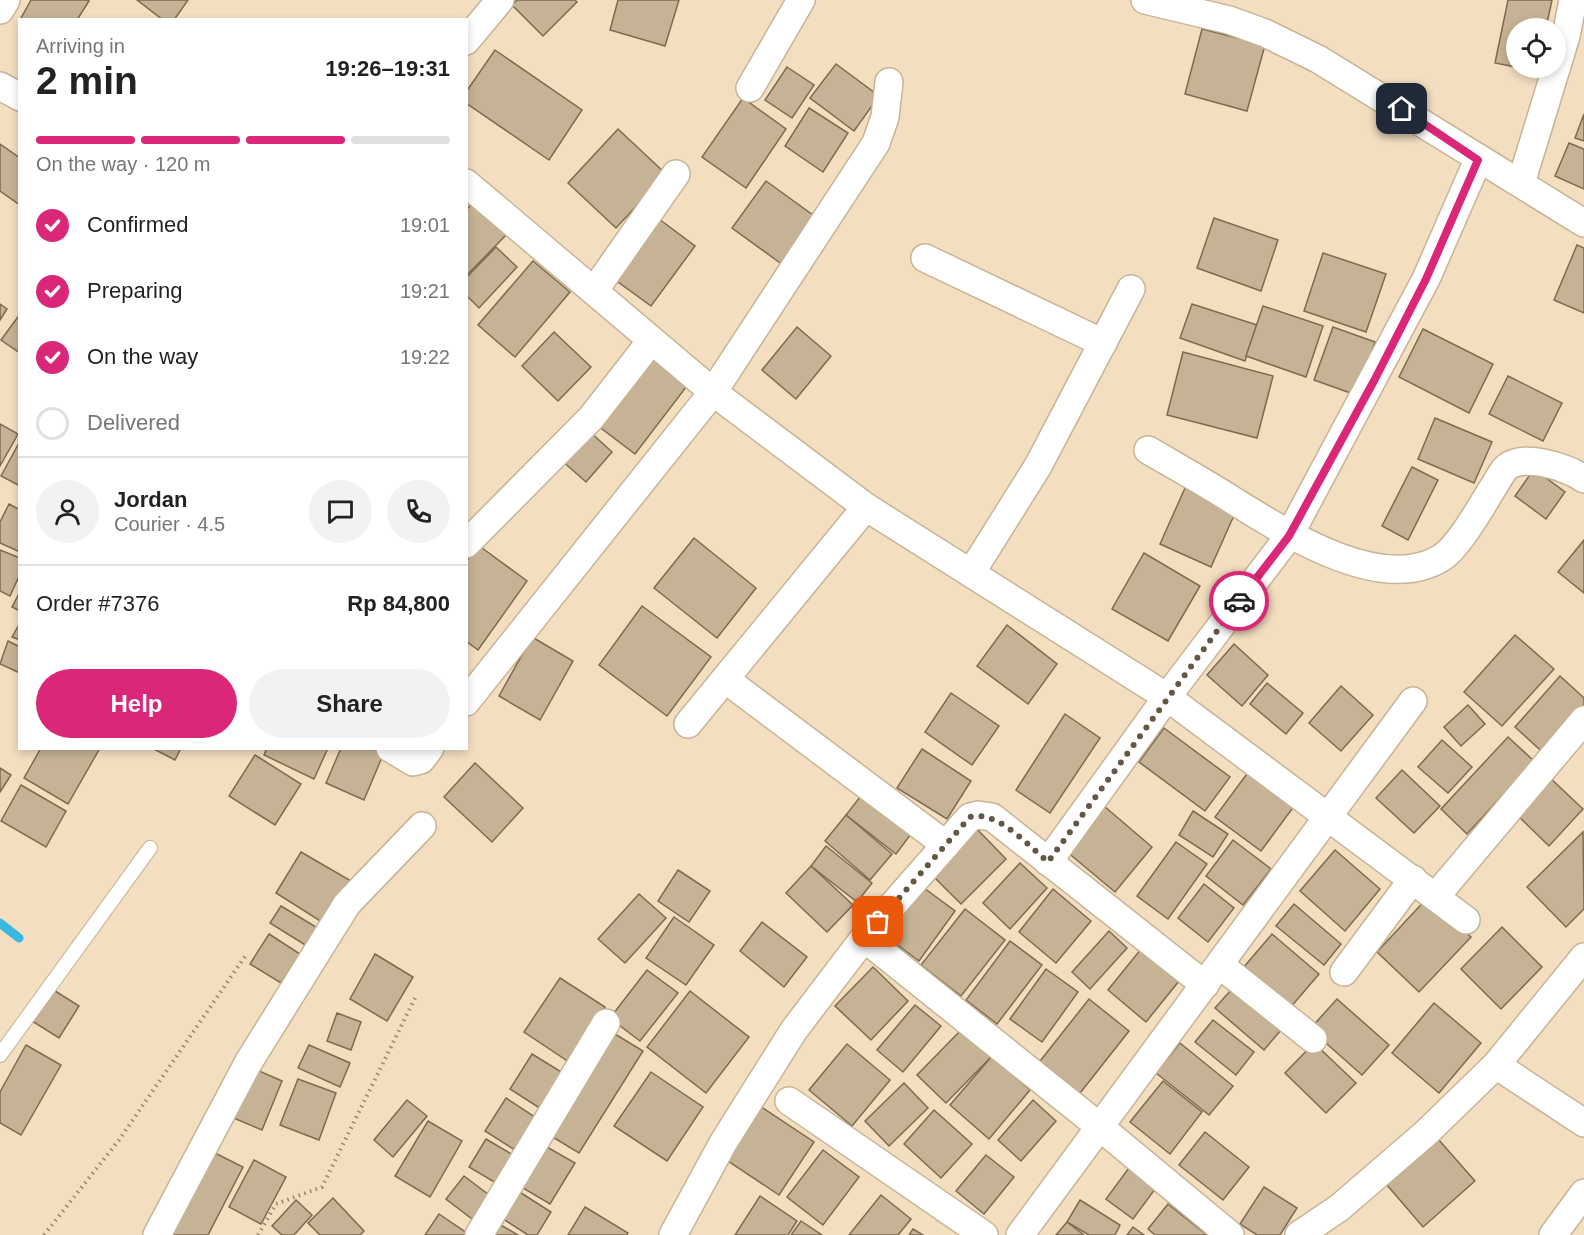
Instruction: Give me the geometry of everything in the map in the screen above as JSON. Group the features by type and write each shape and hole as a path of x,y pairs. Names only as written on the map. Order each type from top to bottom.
{"street":[{"path":"0,10 6,0"},
{"path":"468,39 500,0"},
{"path":"750,88 801,0"},
{"path":"1145,0 1229,20 1264,33 1355,80 1478,160 1521,183 1584,223"},
{"path":"1521,183 1566,36 1573,0"},
{"path":"468,699 713,392 876,143 885,117 889,82"},
{"path":"0,86 18,96"},
{"path":"1048,862 1167,697 1289,536 1426,279 1478,160"},
{"path":"594,291 676,174"},
{"path":"468,185 505,219 713,392 866,507 1167,697 1466,920"},
{"path":"925,258 1103,343"},
{"path":"971,573 1038,466 1131,289"},
{"path":"468,542 591,418 651,341"},
{"path":"1148,450 1289,536 1354,562 1411,568 1427,565 1443,557 1456,543 1504,470 1513,462 1530,460 1583,476"},
{"path":"688,724 866,507"},
{"path":"725,679 946,845"},
{"path":"1020,1235 1413,701"},
{"path":"1436,896 1584,720"},
{"path":"393,750 413,762 421,760 428,750"},
{"path":"673,1235 765,1075 794,1030 864,938 970,817 985,815 992,817 1048,862 1213,975 1313,1039"},
{"path":"157,1235 248,1064 347,904 422,826"},
{"path":"1344,972 1413,879"},
{"path":"864,938 1100,1126 1230,1235"},
{"path":"1299,1235 1368,1185 1496,1065 1584,957"},
{"path":"479,1235 606,1023"},
{"path":"1496,1065 1584,1124"},
{"path":"789,1101 984,1235"},
{"path":"1553,1235 1584,1193"}],"lane":[{"path":"0,1055 150,848"}],"path":[{"path":"44,1235 120,1140 246,955"},
{"path":"258,1235 276,1204 322,1187 417,994"}],"building":[{"path":"31,0 89,1 78,18 21,18"},
{"path":"137,0 188,0 175,18 160,18"},
{"path":"517,0 575,0 577,2 543,36 512,5"},
{"path":"618,0 679,0 665,46 610,30"},
{"path":"1508,0 1552,0 1548,18 1506,18 1506,65 1495,63"},
{"path":"1202,29 1265,45 1247,111 1185,94"},
{"path":"495,50 582,110 549,160 468,104 468,89"},
{"path":"836,64 879,96 854,131 810,98"},
{"path":"787,67 814,85 792,118 765,100"},
{"path":"743,98 786,129 746,188 702,157"},
{"path":"809,108 848,133 823,172 785,146"},
{"path":"1584,114 1584,141 1575,138"},
{"path":"618,129 666,174 616,228 568,183"},
{"path":"1569,143 1584,149 1584,189 1555,176"},
{"path":"0,144 18,157 18,204 0,191"},
{"path":"766,181 817,218 783,265 732,228"},
{"path":"473,203 506,235 468,274 468,208"},
{"path":"1214,218 1278,240 1261,291 1197,268"},
{"path":"659,219 695,246 651,306 614,279"},
{"path":"1577,245 1584,248 1584,313 1554,300"},
{"path":"496,247 517,267 479,308 468,297 468,276"},
{"path":"1323,253 1386,274 1366,332 1304,311"},
{"path":"533,261 570,292 515,357 478,325"},
{"path":"0,304 7,309 0,320"},
{"path":"1192,304 1257,325 1245,361 1180,338"},
{"path":"1263,306 1323,326 1306,377 1246,356"},
{"path":"18,317 18,352 1,340"},
{"path":"797,327 831,356 796,399 762,370"},
{"path":"1333,327 1375,342 1356,395 1314,380"},
{"path":"1423,329 1493,364 1469,413 1399,377"},
{"path":"554,332 591,367 558,401 522,366"},
{"path":"648,350 690,382 635,454 593,422"},
{"path":"1183,352 1273,376 1257,438 1167,415"},
{"path":"1508,376 1562,403 1543,441 1489,414"},
{"path":"1435,418 1492,442 1474,483 1418,459"},
{"path":"0,424 18,434 0,466"},
{"path":"587,429 612,452 586,482 560,459"},
{"path":"18,445 18,485 1,476"},
{"path":"1412,467 1438,480 1408,540 1382,526"},
{"path":"1534,469 1565,492 1546,519 1515,496"},
{"path":"1185,488 1236,511 1211,567 1160,544"},
{"path":"9,504 18,509 18,551 0,543 0,522"},
{"path":"694,538 756,588 717,638 654,588"},
{"path":"1584,540 1584,593 1558,572"},
{"path":"478,545 527,581 478,650 468,642 468,559"},
{"path":"0,550 18,557 18,578 10,596 0,591"},
{"path":"1144,553 1200,586 1168,641 1112,609"},
{"path":"18,596 18,610 12,607"},
{"path":"642,606 711,657 667,716 599,665"},
{"path":"1007,625 1057,664 1028,704 977,666"},
{"path":"18,626 18,639 12,637"},
{"path":"1515,635 1554,669 1502,726 1464,692"},
{"path":"532,637 573,661 540,720 499,696"},
{"path":"8,641 18,646 18,672 0,664"},
{"path":"1234,644 1268,675 1242,706 1207,675"},
{"path":"1560,676 1584,698 1584,715 1548,757 1515,727"},
{"path":"1267,683 1303,713 1286,734 1250,704"},
{"path":"1341,686 1373,715 1341,751 1309,723"},
{"path":"951,693 999,726 972,765 925,732"},
{"path":"1468,705 1485,724 1461,746 1444,727"},
{"path":"1065,714 1100,738 1050,813 1016,790"},
{"path":"1164,728 1230,777 1205,811 1139,762"},
{"path":"1508,737 1534,761 1467,834 1441,809"},
{"path":"1442,740 1472,767 1448,793 1418,767"},
{"path":"922,749 971,781 947,819 897,788"},
{"path":"40,750 99,750 68,804 24,778"},
{"path":"156,750 180,750 175,760"},
{"path":"266,750 327,750 314,779 264,755"},
{"path":"340,750 385,750 364,800 326,783"},
{"path":"255,755 301,784 275,825 229,796"},
{"path":"475,763 523,808 492,842 444,797"},
{"path":"0,768 11,775 0,792"},
{"path":"1402,770 1440,806 1414,833 1376,798"},
{"path":"1249,771 1295,805 1261,851 1215,817"},
{"path":"1546,774 1583,809 1549,846 1512,810"},
{"path":"21,785 66,811 46,847 1,821"},
{"path":"867,788 917,826 896,854 846,815"},
{"path":"1104,806 1152,847 1115,892 1066,851"},
{"path":"1193,811 1228,834 1213,857 1179,835"},
{"path":"846,815 892,854 870,880 825,841"},
{"path":"975,827 1006,859 961,904 929,872"},
{"path":"1583,832 1584,909 1566,927 1527,887"},
{"path":"1233,840 1271,869 1243,905 1206,876"},
{"path":"1176,842 1207,864 1168,919 1137,896"},
{"path":"826,846 872,883 857,902 811,866"},
{"path":"1335,850 1380,889 1345,931 1300,891"},
{"path":"301,852 351,881 325,924 276,893"},
{"path":"1020,863 1047,888 1010,929 983,903"},
{"path":"811,866 853,905 827,932 786,893"},
{"path":"678,870 710,891 689,922 658,901"},
{"path":"1204,884 1234,908 1208,942 1178,918"},
{"path":"920,885 955,911 919,961 884,935"},
{"path":"1053,889 1091,921 1056,963 1019,932"},
{"path":"639,894 666,918 625,963 598,939"},
{"path":"1429,896 1471,937 1419,992 1377,952"},
{"path":"1294,904 1341,944 1324,965 1276,926"},
{"path":"281,906 321,930 310,948 270,923"},
{"path":"965,909 1005,940 961,996 921,965"},
{"path":"674,917 714,945 686,985 646,958"},
{"path":"762,922 807,957 784,987 740,951"},
{"path":"1502,927 1542,967 1501,1009 1461,969"},
{"path":"1109,931 1127,948 1090,989 1072,972"},
{"path":"269,934 300,954 281,983 250,964"},
{"path":"1272,934 1319,974 1290,1008 1243,968"},
{"path":"1010,941 1042,965 997,1024 966,1000"},
{"path":"1141,949 1179,981 1146,1022 1108,990"},
{"path":"375,954 413,977 387,1021 350,999"},
{"path":"873,967 908,1001 871,1040 835,1006"},
{"path":"1046,969 1078,992 1042,1042 1010,1019"},
{"path":"647,970 678,993 640,1041 610,1018"},
{"path":"560,978 605,1007 569,1062 524,1032"},
{"path":"1239,981 1287,1023 1264,1050 1215,1008"},
{"path":"52,989 79,1006 59,1038 32,1021"},
{"path":"690,991 749,1037 706,1093 647,1047"},
{"path":"1089,999 1129,1031 1077,1097 1037,1065"},
{"path":"1337,999 1389,1045 1362,1075 1310,1029"},
{"path":"1434,1003 1481,1043 1439,1093 1392,1053"},
{"path":"915,1005 941,1026 903,1072 877,1050"},
{"path":"337,1013 361,1022 351,1050 327,1041"},
{"path":"1213,1020 1254,1052 1236,1075 1195,1042"},
{"path":"963,1028 992,1056 946,1103 917,1075"},
{"path":"610,1031 643,1051 579,1153 546,1133"},
{"path":"1180,1043 1233,1086 1209,1115 1156,1073"},
{"path":"1314,1043 1356,1083 1326,1113 1285,1073"},
{"path":"847,1044 890,1080 852,1126 809,1090"},
{"path":"26,1045 61,1065 21,1135 0,1123 0,1092"},
{"path":"309,1045 350,1063 340,1087 298,1068"},
{"path":"532,1054 563,1073 541,1109 510,1089"},
{"path":"992,1056 1030,1090 989,1139 950,1105"},
{"path":"250,1067 282,1081 262,1130 229,1116"},
{"path":"651,1072 703,1107 667,1161 614,1126"},
{"path":"298,1079 336,1093 319,1140 280,1125"},
{"path":"1163,1081 1202,1112 1170,1154 1130,1122"},
{"path":"904,1083 928,1108 889,1146 865,1121"},
{"path":"506,1098 538,1119 518,1152 485,1131"},
{"path":"407,1100 427,1116 393,1157 374,1140"},
{"path":"1033,1100 1056,1121 1021,1161 998,1140"},
{"path":"757,1104 814,1142 779,1195 722,1157"},
{"path":"934,1110 972,1144 941,1178 904,1144"},
{"path":"428,1121 462,1141 430,1197 395,1176"},
{"path":"1205,1132 1249,1167 1223,1200 1179,1165"},
{"path":"486,1139 513,1155 496,1183 469,1167"},
{"path":"1438,1139 1475,1181 1423,1227 1387,1185"},
{"path":"547,1147 575,1163 550,1204 523,1188"},
{"path":"205,1148 243,1167 208,1235 175,1235 163,1229"},
{"path":"823,1150 859,1177 823,1225 787,1197"},
{"path":"986,1155 1014,1177 984,1214 956,1191"},
{"path":"254,1160 286,1177 261,1224 229,1207"},
{"path":"1134,1161 1161,1181 1133,1219 1106,1199"},
{"path":"464,1176 493,1198 476,1222 446,1199"},
{"path":"1264,1187 1297,1208 1280,1235 1257,1235 1240,1224"},
{"path":"518,1191 551,1212 537,1235 528,1235 500,1217"},
{"path":"881,1195 911,1219 898,1235 849,1235"},
{"path":"760,1196 797,1221 788,1235 735,1235"},
{"path":"333,1198 364,1231 360,1235 320,1235 308,1223"},
{"path":"296,1200 312,1215 294,1235 282,1235 272,1226"},
{"path":"1080,1200 1120,1225 1115,1235 1089,1235 1067,1222"},
{"path":"1168,1204 1207,1235 1155,1235 1148,1229"},
{"path":"585,1207 628,1233 627,1235 568,1235"},
{"path":"439,1214 470,1235 425,1235"},
{"path":"801,1221 822,1235 791,1235"},
{"path":"1067,1222 1084,1235 1056,1235"},
{"path":"499,1224 518,1235 493,1235"},
{"path":"1133,1227 1144,1235 1127,1235"},
{"path":"913,1229 923,1235 909,1235"}],"waterway":[{"path":"0,923 19,938"}],"way so far":[{"path":"878,922 970,817 978,815 992,817 1048,862 1239,601"}],"route":[{"path":"1239,601 1289,536 1375,379 1426,279 1478,160 1402,109"}]}
